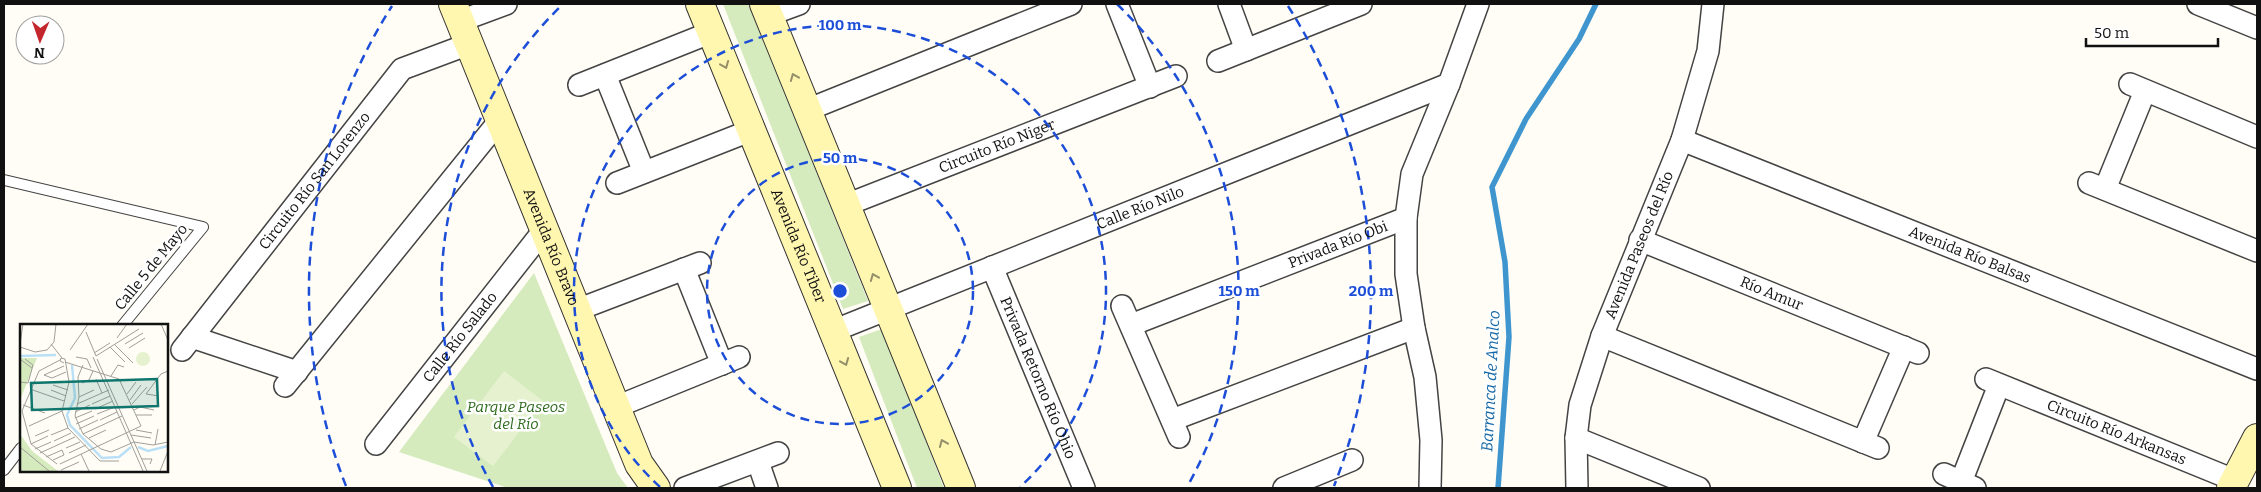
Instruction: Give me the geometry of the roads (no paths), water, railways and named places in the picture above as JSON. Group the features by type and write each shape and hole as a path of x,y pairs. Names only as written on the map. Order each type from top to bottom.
{"street":[{"name":"Circuito Río San Lorenzo","path":"500,120 291,378 187,343 402,69 461,23 506,4"},
{"name":"Avenida Río Tiber","path":"700,4 897,488"},
{"path":"799,4 767,10 961,488"},
{"path":"807,110 1071,4"},
{"path":"1117,4 1150,87"},
{"path":"1229,4 1246,50"},
{"path":"1218,61 1361,4"},
{"path":"1430,488 1432,440 1425,377 1414,328 1406,274 1406,218 1412,174 1449,84 1478,4"},
{"name":"Avenida Paseos del Río","path":"1578,488 1576,438 1580,406 1602,336 1682,140 1708,51 1713,4"},
{"path":"2198,4 2257,28"},
{"name":"Avenida Río Bravo","path":"461,23 639,464 656,488"},
{"path":"579,85 712,32"},
{"path":"605,75 644,172"},
{"name":"Circuito Río Niger","path":"846,205 1176,76"},
{"name":"Calle Río Nilo","path":"832,331 1449,84"},
{"path":"2257,137 2138,87 2097,186 2257,250"},
{"path":"617,184 752,130"},
{"name":"Avenida Río Balsas","path":"1682,140 2257,369"},
{"name":"Privada Río Obi","path":"1406,218 1127,316 1175,428 1414,328"},
{"name":"Calle Río Salado","path":"376,444 544,230"},
{"name":"Río Amur","path":"1602,336 1870,445 1911,350 1640,240"},
{"path":"577,310 692,266 730,361 616,406"},
{"name":"Privada Retorno Río Ohio","path":"992,267 1084,488"},
{"name":"Circuito Río Arkansas","path":"1960,482 1993,382 2232,484"},
{"path":"1576,438 1699,488"},
{"path":"2232,484 2257,438"},
{"path":"685,488 778,453"},
{"path":"1284,488 1322,481 1352,460"},
{"path":"758,462 767,488"}],"lane":[{"name":"Calle 5 de Mayo","path":"4,180 203,227 124,324"},
{"path":"4,470 20,449"}],"waterway":[{"name":"Barranca de Analco","path":"1498,488 1509,337 1505,262 1492,187 1526,119 1579,39 1596,4"}],"park label":[{"name":"Parque Paseos del Río","path":"516,416"}]}
